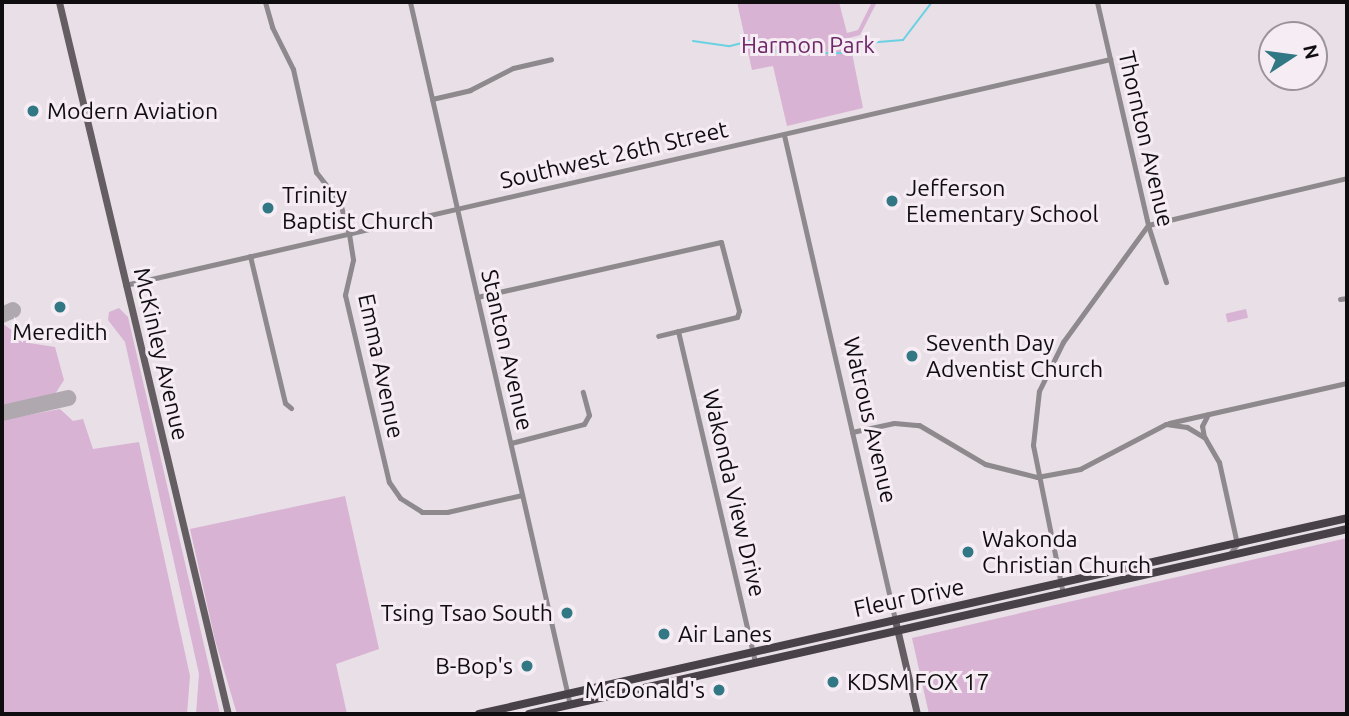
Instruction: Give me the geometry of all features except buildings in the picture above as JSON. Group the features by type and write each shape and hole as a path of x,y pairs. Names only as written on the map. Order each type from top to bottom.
{"main road":[{"name":"McKinley Avenue","path":"59,2 228,714"},
{"name":"Fleur Drive","path":"529,714 755,662 898,633 1237,544 1347,518"},
{"name":"Fleur Drive","path":"479,714 895,620 1063,589 1347,529"},
{"name":"Watrous Avenue","path":"895,620 917,714"}],"street":[{"name":"Emma Avenue","path":"265,2 272,27 293,69 316,172 340,203 349,234 353,260 345,295 389,482 400,499 422,512 447,512 523,495"},
{"name":"Stanton Avenue","path":"410,2 570,705"},
{"name":"Thornton Avenue","path":"1097,2 1147,225 1166,282"},
{"path":"432,99 470,90 513,68 551,59"},
{"name":"Southwest 26th Street","path":"125,285 1110,59"},
{"name":"Watrous Avenue","path":"784,135 895,620"},
{"path":"1063,589 1037,477 1033,427 1045,374 1063,342 1147,225 1347,178"},
{"path":"477,296 716,241 723,245 739,311 730,319 658,336"},
{"path":"250,256 285,403 291,408"},
{"name":"Wakonda View Drive","path":"678,331 755,662"},
{"path":"852,432 894,423 919,425 985,464 1037,477 1080,469 1166,424 1347,383"},
{"path":"511,443 584,424 589,415 583,392"},
{"path":"1208,414 1202,426 1205,438 1219,462 1237,544 1229,555"},
{"path":"1166,424 1187,428 1205,438"}],"green space":[{"name":"Harmon Park","path":"737,2 839,2 847,33 858,30 872,2 877,2 860,35 849,38 863,108 787,126 773,66 752,70"},
{"path":"119,308 128,317 220,714 196,714 199,674 125,342 108,320 109,312"},
{"path":"1246,309 1248,318 1228,322 1226,314"},
{"path":"2,323 29,343 55,347 64,380 55,394 2,406"},
{"path":"60,409 73,421 83,419 93,449 139,442 190,676 187,714 2,714 2,420"},
{"path":"345,496 379,649 336,664 347,714 237,714 215,640 190,529"},
{"path":"1347,538 1347,714 929,714 912,638"}],"waterway":[{"path":"693,41 730,46 758,39 779,53 843,53 854,44 903,40 932,2"}],"taxiway":[{"path":"2,315 13,310"},
{"path":"2,413 68,398"}],"place":[{"name":"Modern Aviation","path":"33,111"},
{"name":"Jefferson Elementary School","path":"892,201"},
{"name":"Trinity Baptist Church","path":"268,208"},
{"name":"Meredith","path":"60,307"},
{"name":"Seventh Day Adventist Church","path":"912,356"},
{"name":"Wakonda Christian Church","path":"968,552"},
{"name":"Tsing Tsao South","path":"567,613"},
{"name":"Air Lanes","path":"664,634"},
{"name":"B-Bop's","path":"527,666"},
{"name":"KDSM FOX 17","path":"833,682"},
{"name":"McDonald's","path":"719,690"}]}
